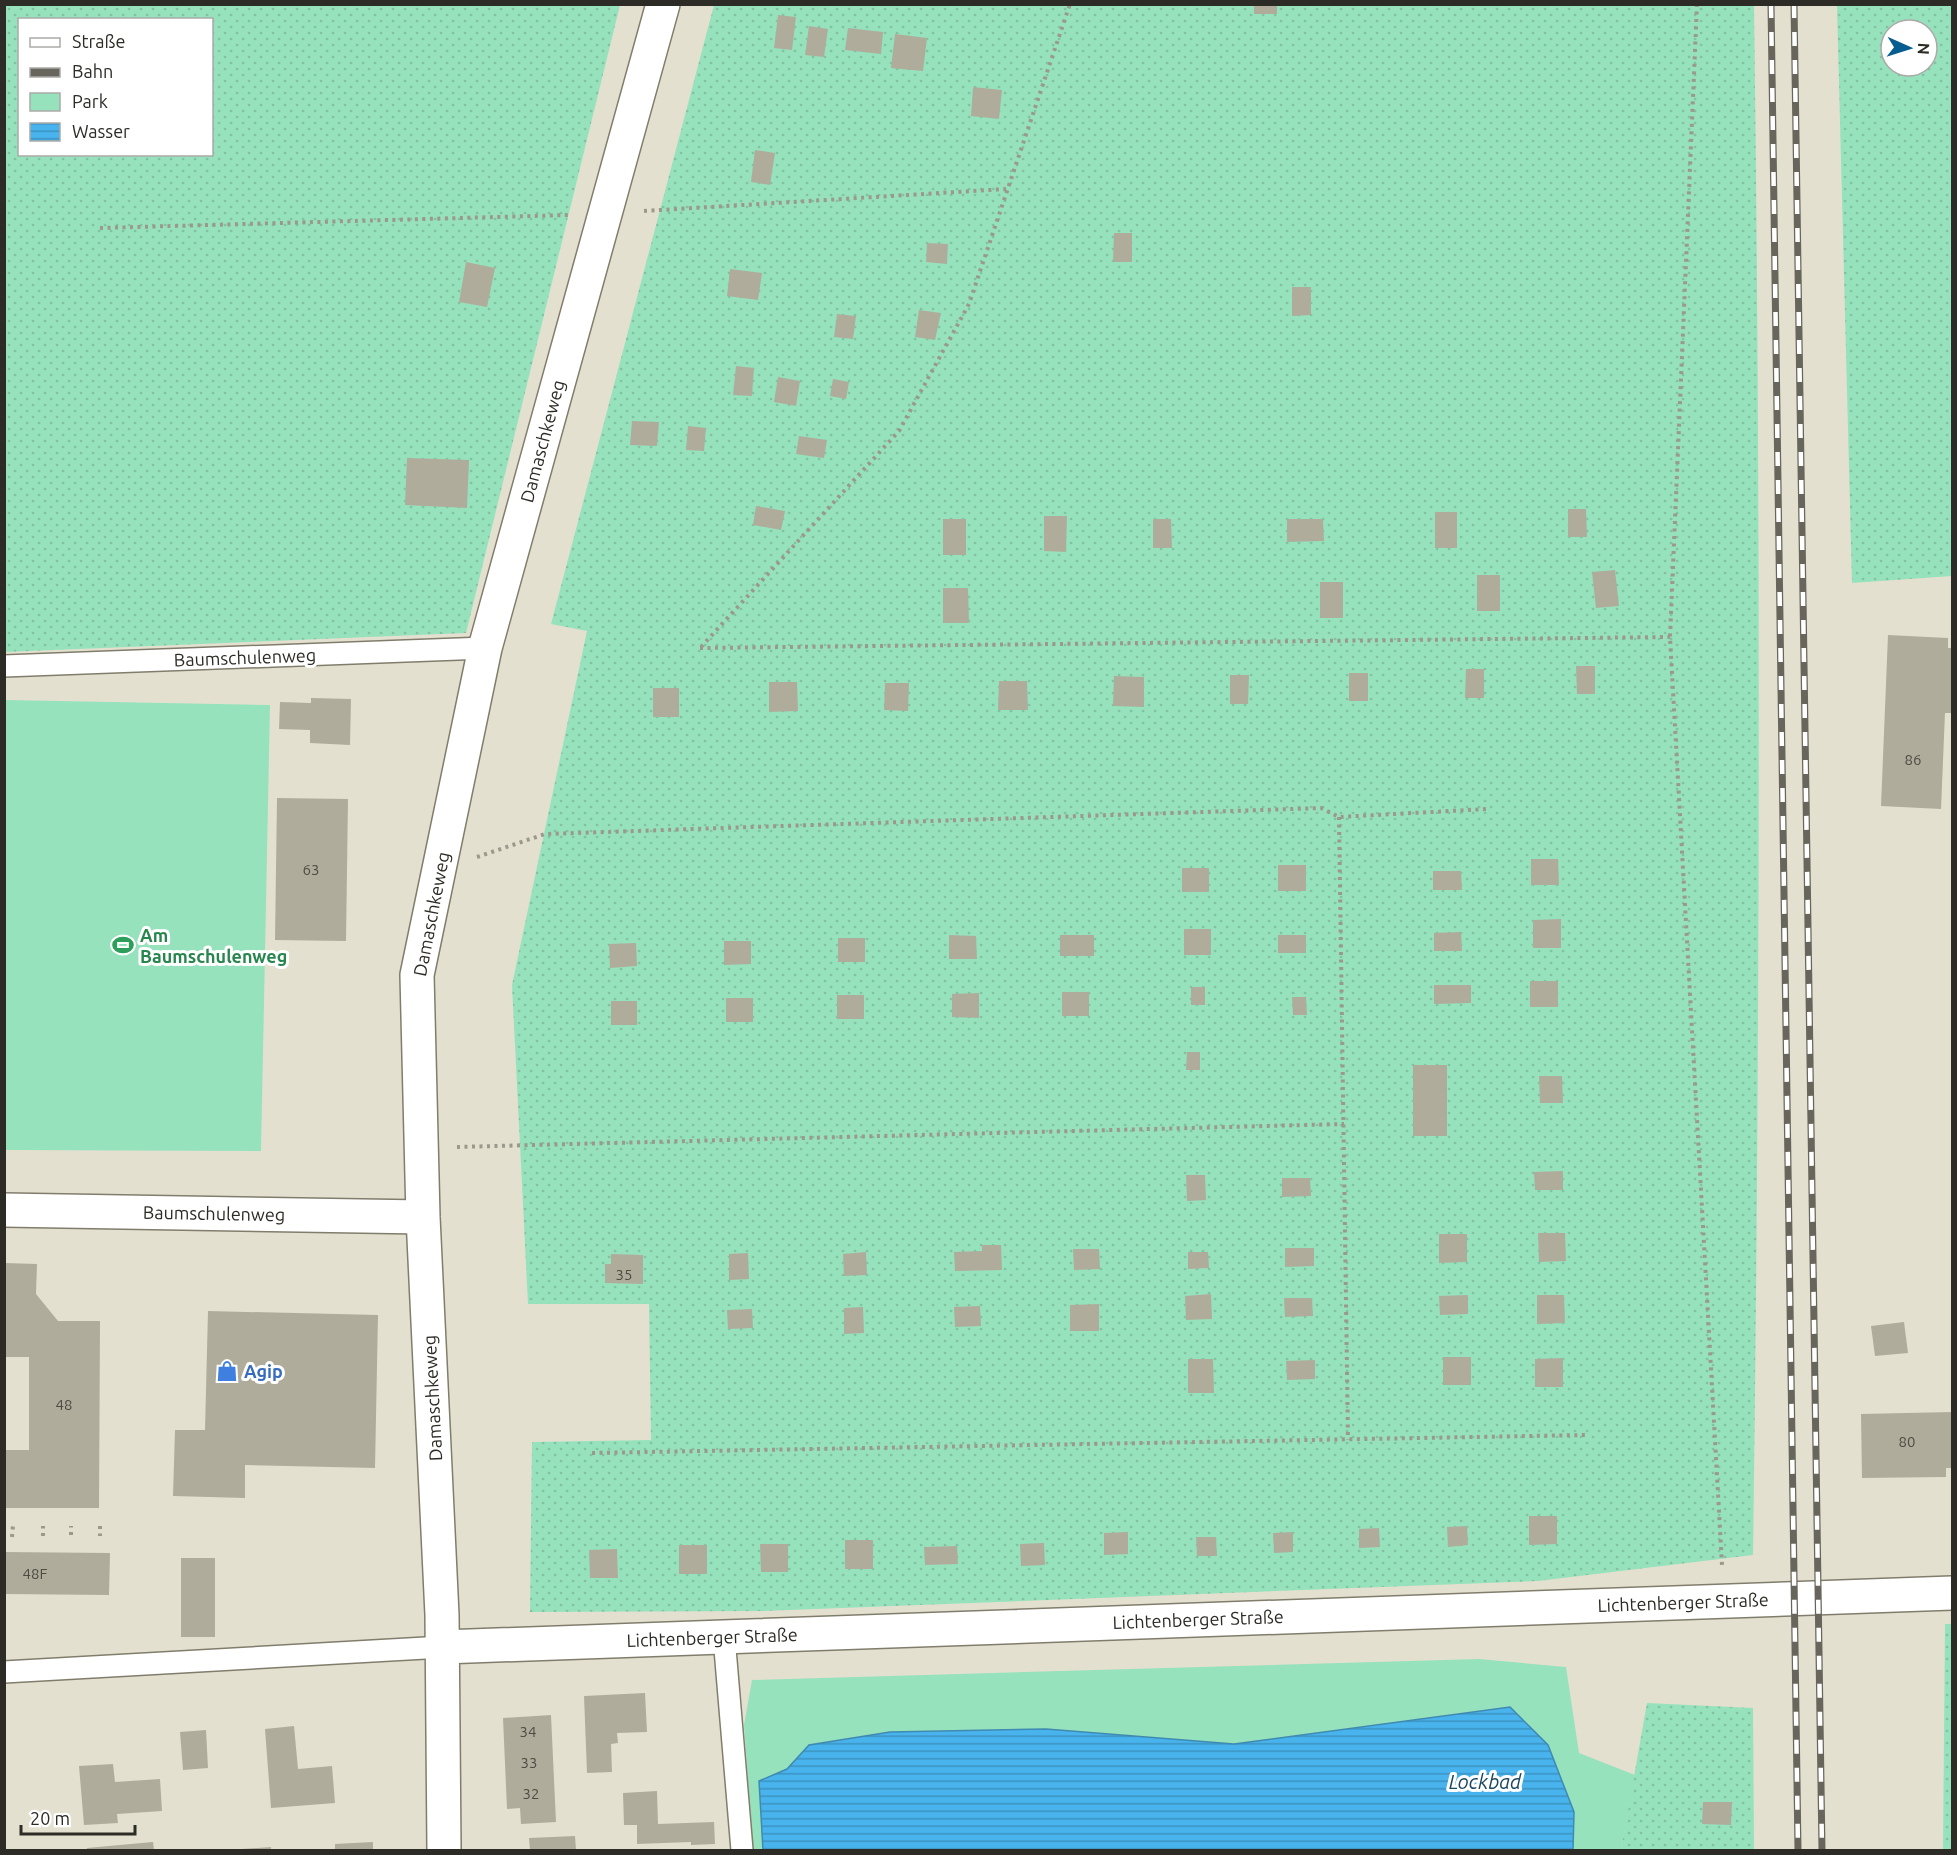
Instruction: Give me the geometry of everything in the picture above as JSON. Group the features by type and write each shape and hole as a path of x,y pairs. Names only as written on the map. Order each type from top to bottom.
{"street":[{"name":"Damaschkeweg","path":"444,1851 443,1647 420,1148 417,975 485,648 663,4"},
{"name":"Baumschulenweg","path":"4,1210 423,1217"},
{"name":"Lichtenberger Straße","path":"443,1647 1953,1593"}],"lane":[{"name":"Baumschulenweg","path":"4,666 485,648"},
{"path":"724,1636 742,1851"},
{"path":"4,1672 443,1647"}],"path":[{"path":"1070,4 969,304 899,431 700,648 1670,637"},
{"path":"1697,4 1670,637 1724,1600"},
{"path":"100,228 604,214 1006,189"},
{"path":"440,870 545,834 1321,808 1339,817 1487,809"},
{"path":"1339,817 1348,1441"},
{"path":"420,1148 1344,1124"},
{"path":"592,1453 1585,1435"},
{"path":"12,1537 13,1525"},
{"path":"43,1526 43,1536"},
{"path":"71,1526 71,1535"},
{"path":"100,1526 100,1536"}],"green space":[{"path":"4,5 620,5 466,633 5,652"},
{"path":"714,5 1754,5 1759,780 1753,1555 1538,1581 763,1611 530,1612 532,1442 651,1440 649,1304 528,1304 512,985 587,631 551,624"},
{"path":"1837,5 1952,5 1952,576 1852,583"},
{"name":"Am Baumschulenweg","path":"5,700 270,705 261,1151 5,1150"},
{"path":"1945,1624 1952,1624 1952,1850 1943,1850"},
{"name":"Lockbad","path":"1479,1659 1566,1667 1579,1753 1635,1775 1621,1850 753,1850 744,1725 752,1680"},
{"path":"1647,1703 1753,1708 1754,1850 1621,1850"}],"water":[{"name":"Lockbad","path":"1510,1707 1548,1745 1574,1812 1573,1850 763,1850 759,1781 787,1769 809,1745 890,1732 1046,1729 1234,1744"}],"building":[{"path":"1254,4 1277,4 1277,14 1254,14"},
{"path":"778,15 796,17 792,50 774,48"},
{"path":"809,26 828,29 824,57 805,55"},
{"path":"848,28 883,32 881,54 845,50"},
{"path":"895,34 927,38 923,71 891,68"},
{"path":"973,87 1002,90 999,119 971,116"},
{"path":"755,150 775,153 770,185 751,182"},
{"path":"1114,233 1132,233 1132,262 1113,262"},
{"path":"927,243 948,244 947,264 926,262"},
{"path":"466,262 495,268 487,307 459,302"},
{"path":"730,269 762,273 758,300 727,296"},
{"path":"1292,287 1311,287 1311,315 1292,316"},
{"path":"919,310 941,313 935,340 915,337"},
{"path":"837,314 856,316 853,339 834,337"},
{"path":"736,366 754,368 752,396 733,395"},
{"path":"778,377 800,381 796,406 774,402"},
{"path":"833,379 849,382 846,399 830,396"},
{"path":"632,421 659,422 657,446 630,445"},
{"path":"688,426 706,428 704,451 686,450"},
{"path":"799,436 827,440 824,458 796,454"},
{"path":"407,458 469,460 467,508 405,505"},
{"path":"756,506 785,511 781,530 753,525"},
{"path":"1568,509 1586,509 1587,537 1568,537"},
{"path":"1435,512 1457,512 1457,548 1435,548"},
{"path":"1044,516 1067,516 1066,552 1044,551"},
{"path":"943,519 966,519 966,555 943,555"},
{"path":"1153,519 1171,519 1172,548 1153,548"},
{"path":"1287,519 1323,519 1324,541 1287,542"},
{"path":"1615,570 1619,606 1596,608 1592,572"},
{"path":"1477,575 1500,575 1500,611 1477,611"},
{"path":"1320,582 1343,582 1343,618 1320,618"},
{"path":"943,588 968,588 969,623 943,623"},
{"path":"1888,635 1948,638 1948,648 1952,648 1952,713 1945,713 1941,809 1881,806"},
{"path":"1576,666 1595,666 1595,694 1577,694"},
{"path":"1466,669 1484,669 1484,698 1465,698"},
{"path":"1349,673 1368,673 1368,701 1349,701"},
{"path":"1230,675 1249,675 1248,704 1230,704"},
{"path":"1114,676 1144,677 1144,707 1113,706"},
{"path":"999,681 1027,681 1028,710 998,710"},
{"path":"769,682 797,682 798,711 769,712"},
{"path":"885,683 909,683 908,711 884,710"},
{"path":"653,688 679,688 679,717 653,717"},
{"path":"311,698 351,699 350,745 310,743 310,730 279,729 280,702 311,703"},
{"path":"277,798 348,799 346,941 275,940"},
{"path":"1531,859 1558,859 1559,885 1531,885"},
{"path":"1278,865 1306,865 1306,891 1278,891"},
{"path":"1182,868 1209,868 1209,892 1182,892"},
{"path":"1433,871 1461,871 1462,890 1433,890"},
{"path":"1561,919 1561,948 1533,948 1533,920"},
{"path":"1184,929 1211,929 1211,955 1184,955"},
{"path":"1461,932 1462,951 1434,951 1434,933"},
{"path":"949,935 976,936 977,959 949,959"},
{"path":"1060,935 1094,935 1094,956 1060,956"},
{"path":"1278,935 1306,935 1306,953 1278,953"},
{"path":"838,938 865,938 865,962 838,962"},
{"path":"724,941 751,941 751,964 724,965"},
{"path":"636,943 637,966 610,968 609,944"},
{"path":"1530,981 1558,981 1558,1007 1530,1007"},
{"path":"1434,985 1471,985 1471,1003 1434,1004"},
{"path":"1191,987 1205,987 1205,1005 1191,1005"},
{"path":"1062,992 1089,992 1089,1016 1062,1016"},
{"path":"979,993 979,1018 952,1017 952,994"},
{"path":"837,995 864,995 864,1019 837,1019"},
{"path":"1292,997 1306,997 1307,1015 1293,1015"},
{"path":"726,998 753,998 753,1022 726,1022"},
{"path":"611,1001 637,1001 637,1025 611,1025"},
{"path":"1187,1052 1200,1052 1200,1070 1186,1070"},
{"path":"1413,1065 1447,1065 1447,1136 1413,1136"},
{"path":"1539,1076 1562,1076 1563,1103 1540,1103"},
{"path":"1563,1171 1563,1190 1535,1190 1534,1172"},
{"path":"1186,1175 1205,1175 1206,1200 1187,1201"},
{"path":"1282,1178 1310,1178 1311,1196 1282,1197"},
{"path":"1538,1233 1565,1233 1566,1261 1539,1262"},
{"path":"1439,1234 1467,1234 1467,1262 1439,1263"},
{"path":"982,1245 1001,1245 1002,1270 955,1271 954,1252 982,1251"},
{"path":"1285,1248 1314,1248 1314,1266 1285,1267"},
{"path":"1073,1249 1099,1249 1100,1269 1074,1270"},
{"path":"866,1252 867,1275 844,1276 843,1254"},
{"path":"1188,1252 1208,1252 1209,1268 1188,1269"},
{"path":"748,1253 749,1279 729,1280 729,1254"},
{"path":"611,1254 643,1255 643,1284 605,1283 605,1264 611,1264"},
{"path":"4,1263 37,1264 36,1294 58,1321 100,1321 99,1508 4,1508 4,1450 29,1450 29,1357 4,1357"},
{"path":"1211,1294 1212,1319 1186,1320 1185,1296"},
{"path":"1468,1295 1468,1314 1440,1315 1439,1296"},
{"path":"1537,1295 1564,1295 1565,1323 1537,1324"},
{"path":"1284,1298 1312,1298 1313,1316 1285,1317"},
{"path":"1099,1304 1099,1331 1070,1331 1070,1305"},
{"path":"980,1306 981,1326 955,1327 954,1307"},
{"path":"863,1307 864,1333 844,1334 844,1308"},
{"path":"752,1309 753,1328 728,1329 727,1310"},
{"path":"208,1311 378,1315 375,1468 245,1465 245,1498 173,1496 175,1430 205,1430"},
{"path":"1904,1322 1908,1353 1875,1356 1871,1326"},
{"path":"1443,1357 1471,1357 1471,1385 1443,1385"},
{"path":"1563,1358 1563,1387 1535,1387 1535,1359"},
{"path":"1188,1359 1213,1359 1214,1393 1188,1393"},
{"path":"1315,1360 1315,1379 1287,1380 1286,1361"},
{"path":"1952,1412 1952,1468 1946,1468 1946,1477 1862,1478 1861,1414"},
{"path":"1529,1516 1557,1516 1557,1544 1529,1545"},
{"path":"1467,1526 1468,1545 1448,1547 1447,1527"},
{"path":"1379,1528 1380,1547 1359,1548 1359,1529"},
{"path":"1128,1532 1128,1554 1104,1555 1104,1533"},
{"path":"1293,1532 1293,1552 1274,1553 1273,1533"},
{"path":"1196,1537 1216,1537 1217,1556 1197,1556"},
{"path":"845,1540 873,1540 873,1569 845,1569"},
{"path":"1044,1543 1045,1565 1021,1566 1020,1544"},
{"path":"760,1544 788,1544 788,1572 761,1572"},
{"path":"679,1545 707,1545 707,1574 679,1574"},
{"path":"957,1546 958,1564 925,1565 924,1547"},
{"path":"617,1549 618,1578 590,1578 589,1550"},
{"path":"4,1552 110,1553 109,1595 4,1594"},
{"path":"181,1558 215,1558 215,1637 181,1637"},
{"path":"645,1693 647,1732 617,1733 618,1743 611,1744 612,1772 587,1773 584,1696"},
{"path":"551,1715 556,1822 521,1824 520,1808 507,1809 503,1718"},
{"path":"294,1726 298,1769 332,1766 335,1803 271,1808 265,1729"},
{"path":"206,1730 208,1768 183,1770 180,1732"},
{"path":"113,1764 115,1782 160,1779 162,1811 117,1814 118,1823 84,1825 79,1766"},
{"path":"657,1791 658,1824 714,1822 715,1844 691,1845 691,1842 637,1844 637,1825 624,1825 623,1793"},
{"path":"1703,1802 1732,1802 1731,1825 1702,1824"},
{"path":"575,1836 576,1850 530,1850 529,1838"},
{"path":"153,1842 154,1850 87,1850 87,1848"},
{"path":"373,1842 373,1850 335,1850 335,1844"},
{"path":"271,1847 271,1850 241,1850 241,1849"}],"railway":[{"path":"1771,4 1798,1850"},
{"path":"1794,4 1822,1850"}],"place":[{"name":"Am Baumschulenweg","path":"123,945"},
{"name":"Agip","path":"227,1371"}]}
